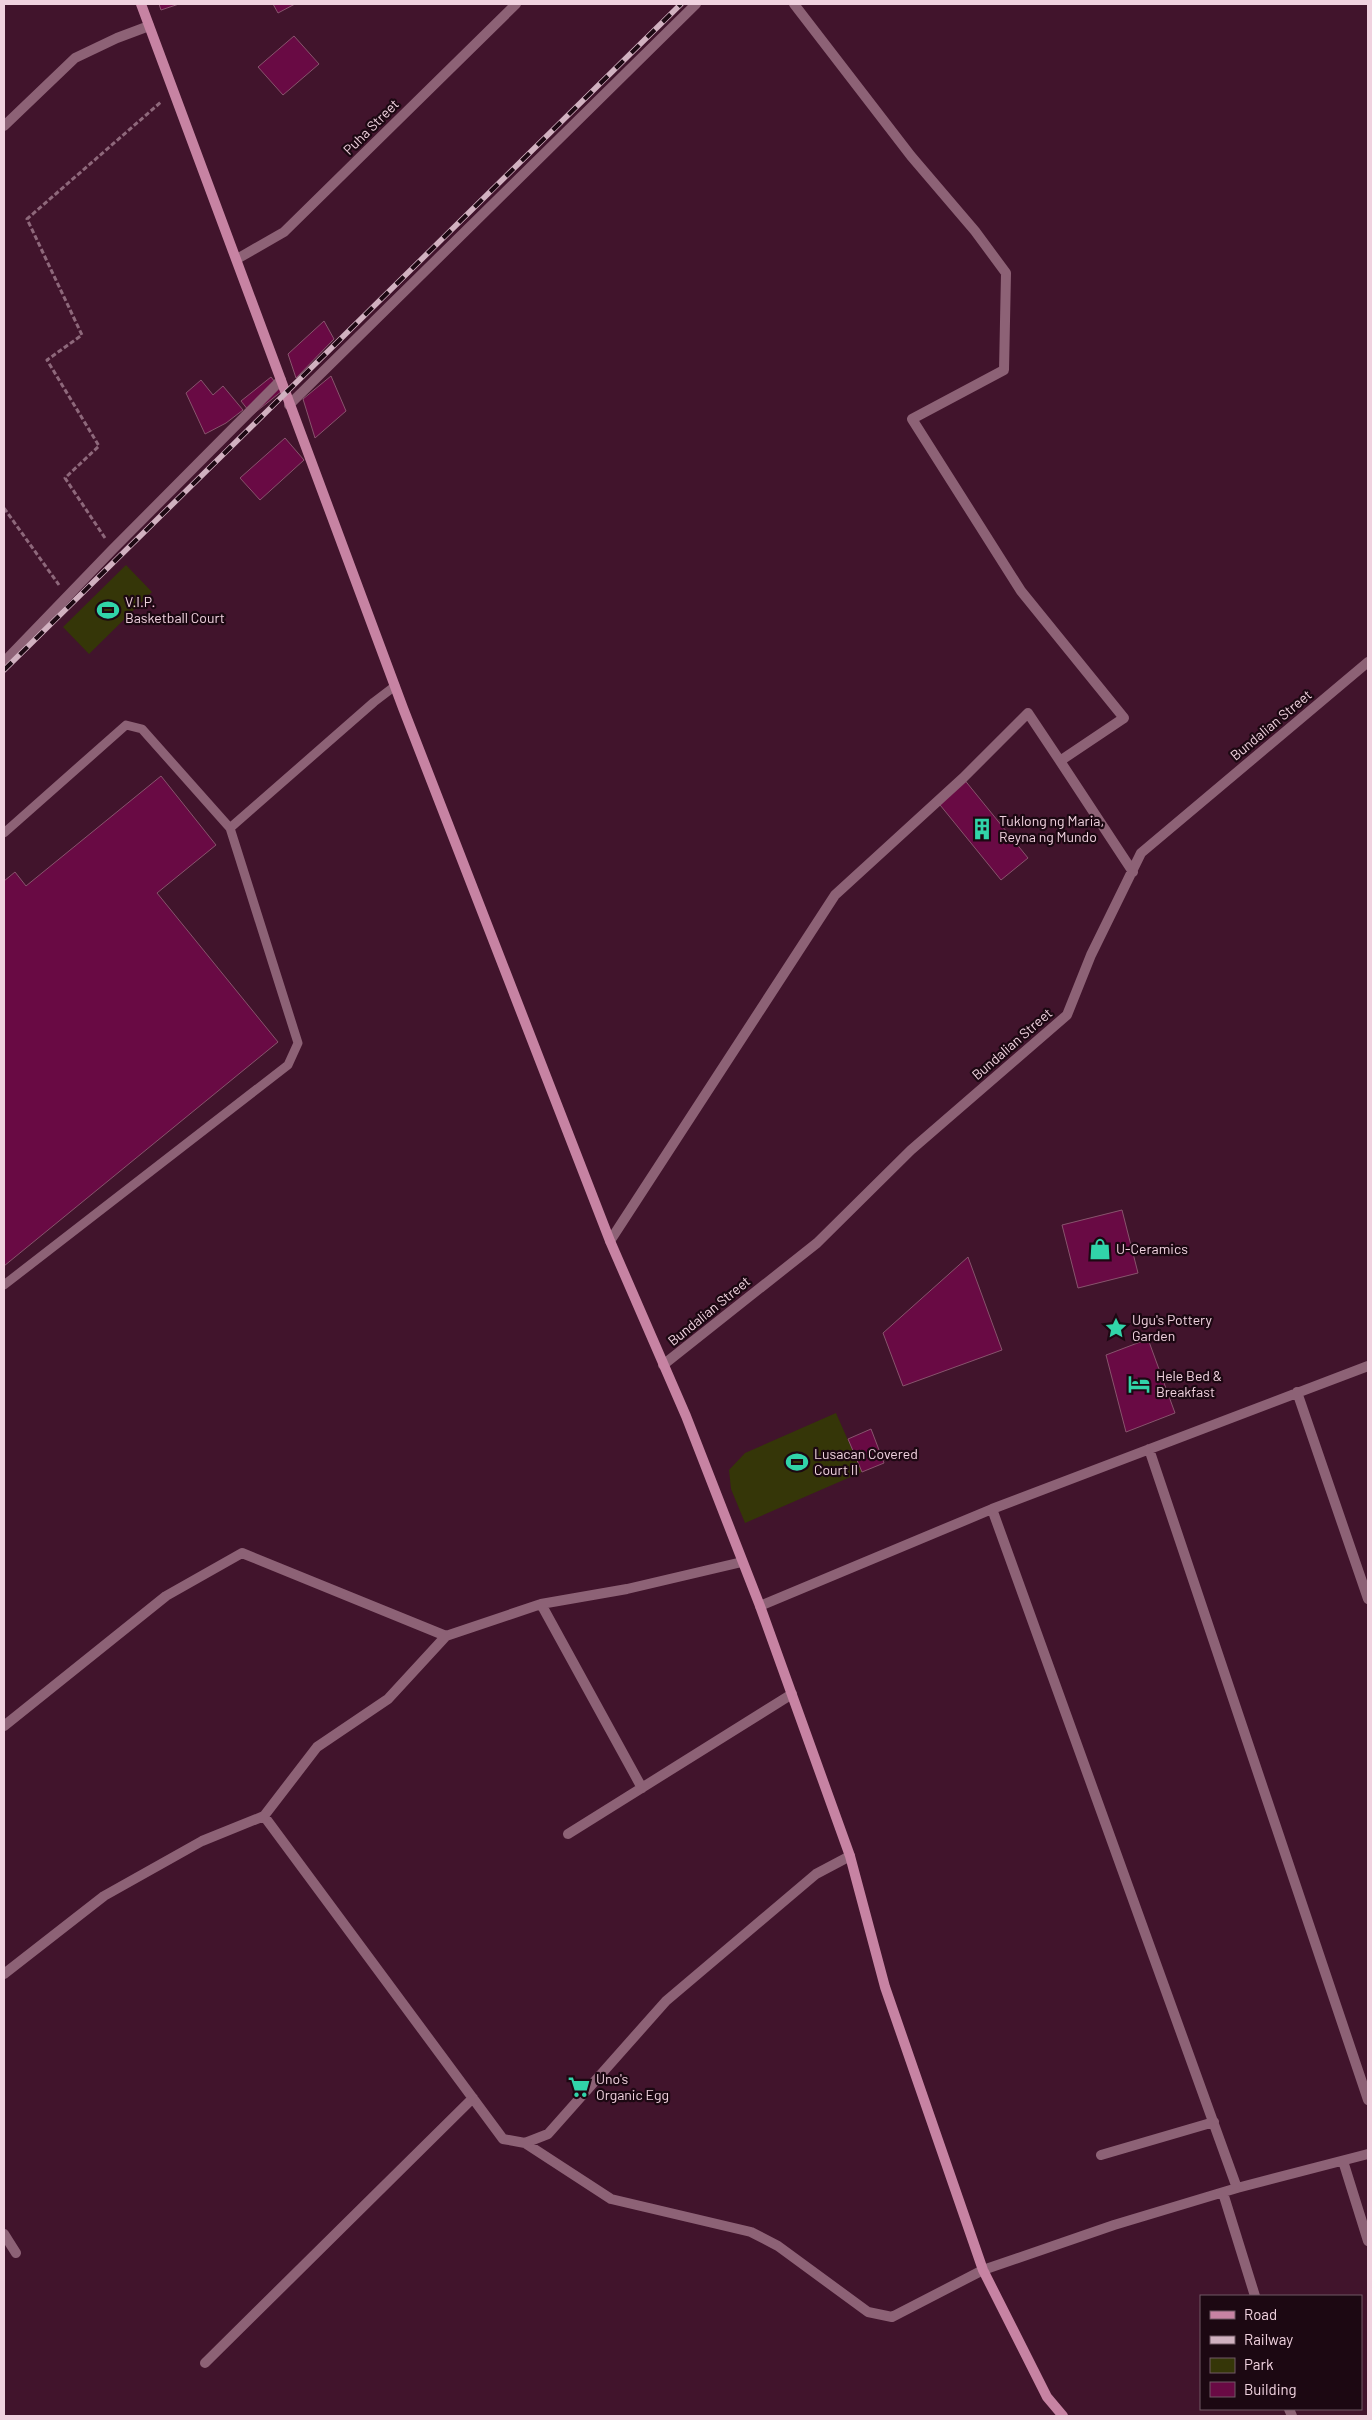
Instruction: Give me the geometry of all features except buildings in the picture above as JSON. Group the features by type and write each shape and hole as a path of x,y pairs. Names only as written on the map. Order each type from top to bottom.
{"street":[{"path":"140,4 238,259 289,405 395,686 610,1241 686,1416 760,1606 850,1856 885,1987 983,2270 1047,2397 1063,2416"},
{"name":"Puha Street","path":"238,259 284,232 516,4"},
{"path":"289,405 696,4"},
{"path":"794,4 911,156 975,232 1006,273 1004,370 912,419 1021,591 1124,718 1060,761"},
{"path":"4,126 75,58 117,38 149,26"},
{"path":"4,662 113,548 281,380"},
{"name":"Bundalian Street","path":"663,1366 817,1242 911,1150 1067,1015 1091,955 1141,853 1368,662"},
{"path":"610,1241 836,895 936,800 963,778 1028,712 1133,872"},
{"path":"760,1606 992,1509 1368,1366"},
{"path":"1297,1392 1368,1599"},
{"path":"1149,1449 1368,2100"},
{"path":"992,1509 1237,2188"},
{"path":"4,1726 166,1596 242,1553 446,1636"},
{"path":"4,1974 104,1896 202,1841 264,1816 317,1747 388,1699 446,1636 541,1604 627,1589 742,1562"},
{"path":"541,1604 642,1788"},
{"path":"568,1834 792,1694"},
{"path":"264,1816 503,2138 525,2142 611,2198 751,2232 778,2246 868,2312 892,2317 983,2270 1114,2225 1237,2188 1368,2154"},
{"path":"525,2142 548,2134 666,2001 816,1874 850,1856"},
{"path":"205,2363 472,2098"},
{"path":"1101,2155 1214,2122"},
{"path":"1343,2161 1368,2241"},
{"path":"1223,2193 1255,2295"},
{"path":"4,2234 16,2253"}],"lane":[{"path":"230,828 374,702 395,686"},
{"path":"4,833 126,725 142,729 230,828 298,1044 288,1065 4,1285"}],"path":[{"path":"113,548 65,478 99,446 47,360 82,335 27,219 173,92"},
{"path":"4,508 67,596"}],"green space":[{"name":"V.I.P. Basketball Court","path":"126,565 152,592 89,654 63,627"},
{"name":"Lusacan Covered Court II","path":"836,1413 862,1472 745,1523 731,1489 729,1470 745,1453"}],"railway":[{"path":"4,670 681,4"}],"place":[{"name":"V.I.P. Basketball Court","path":"108,610"},
{"name":"Tuklong ng Maria, Reyna ng Mundo","path":"982,829"},
{"name":"U-Ceramics","path":"1100,1249"},
{"name":"Ugu's Pottery Garden","path":"1116,1328"},
{"name":"Hele Bed & Breakfast","path":"1139,1384"},
{"name":"Lusacan Covered Court II","path":"797,1462"},
{"name":"Uno's Organic Egg","path":"579,2087"}]}
